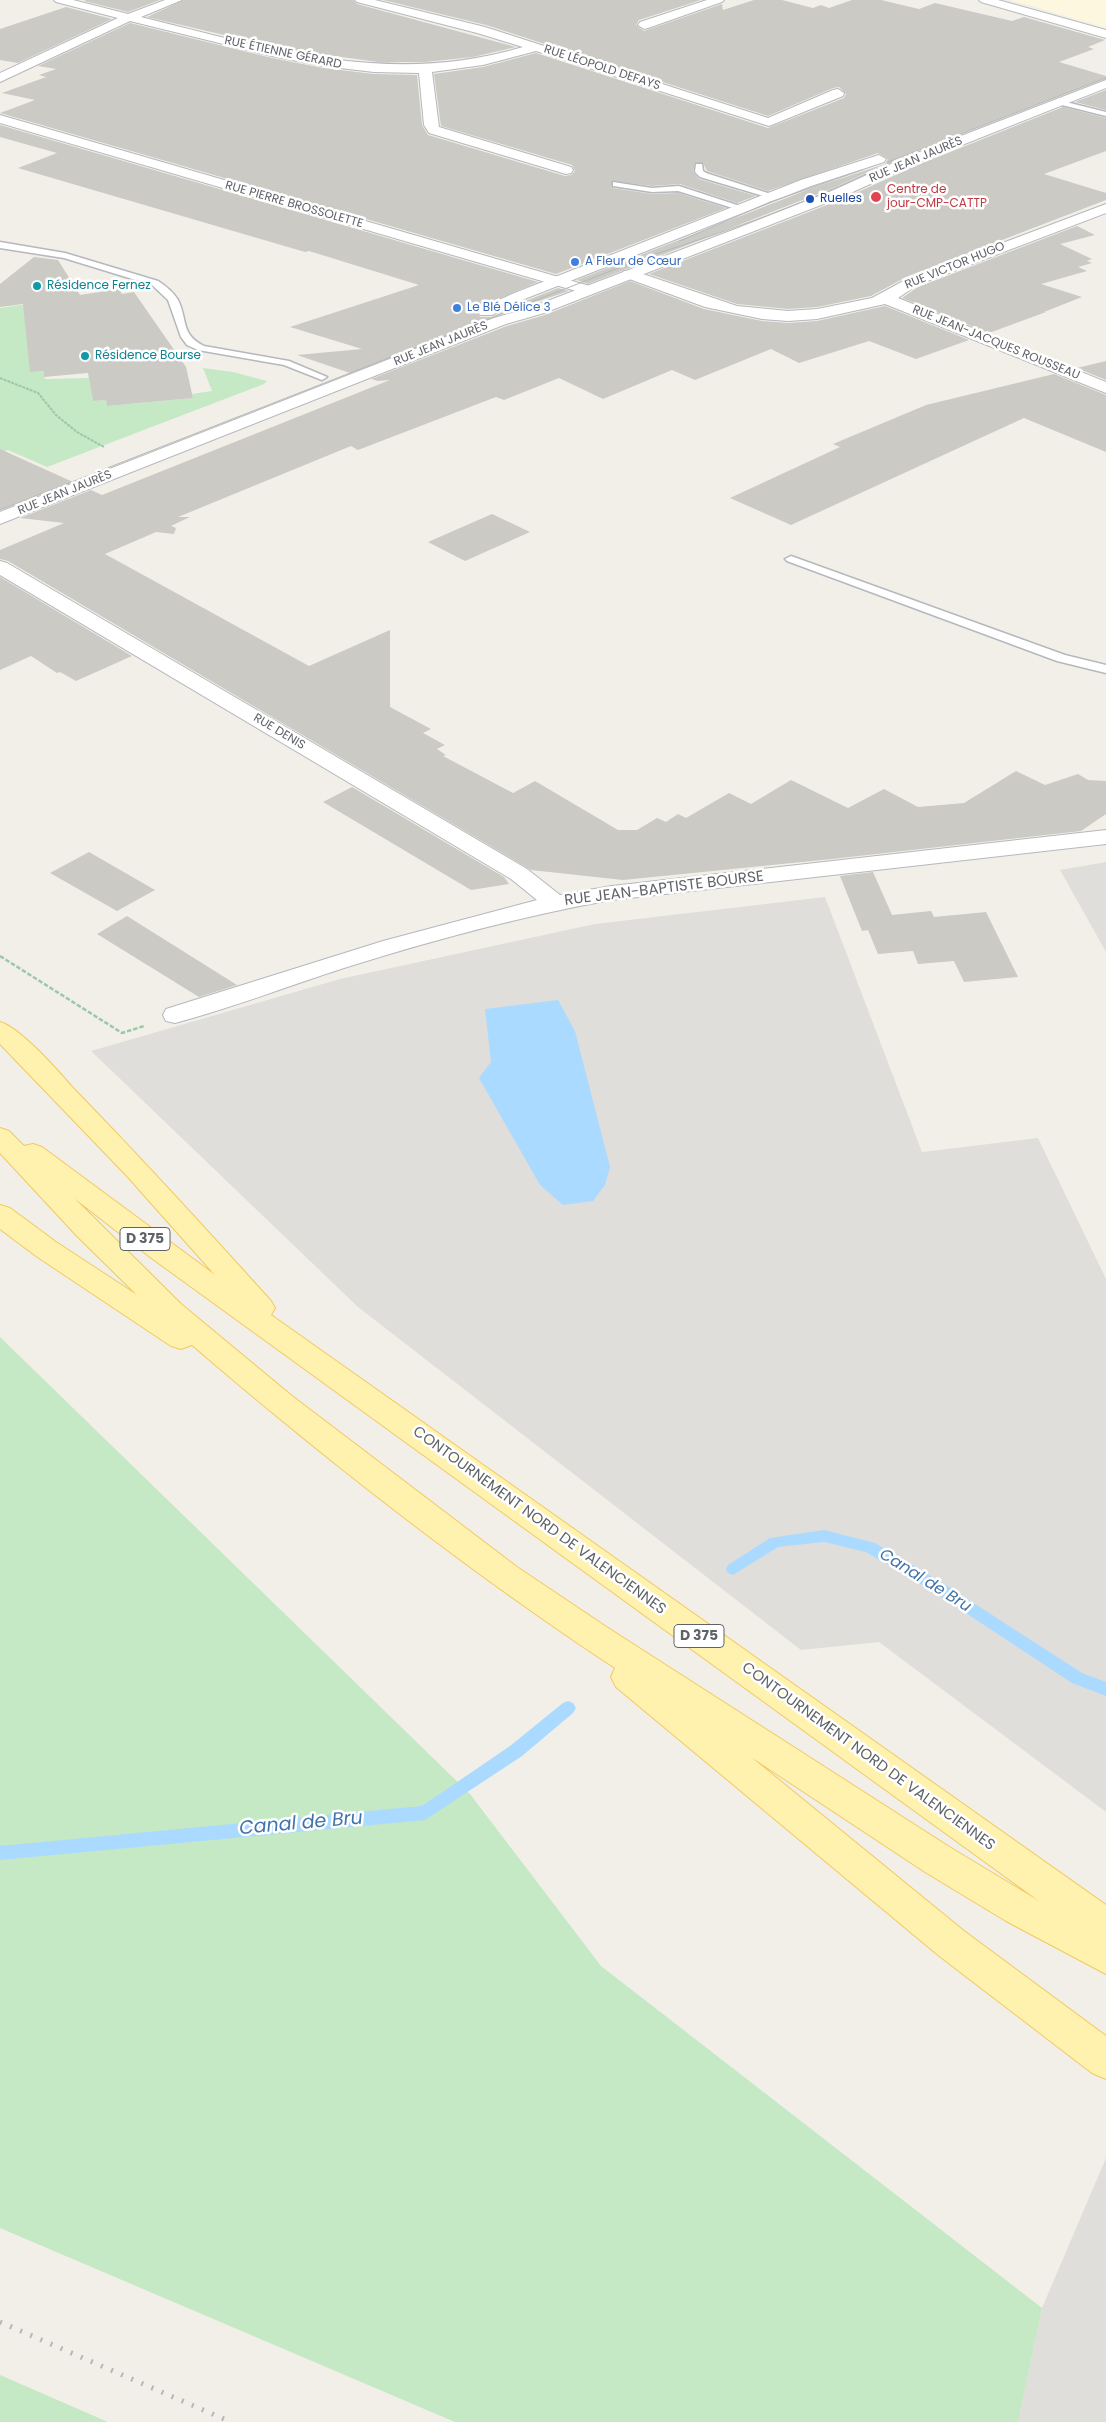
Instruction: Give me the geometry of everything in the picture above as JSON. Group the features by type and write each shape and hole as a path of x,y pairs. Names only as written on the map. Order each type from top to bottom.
{"main road":[{"path":"0,1030 38,1066 130,1163 294,1344"},
{"name":"CONTOURNEMENT NORD DE VALENCIENNES","path":"0,1128 160,1250 294,1344 931,1803 1106,1926"},
{"path":"0,1137 87,1229 150,1291 281,1404 506,1576 951,1943 1106,2060"},
{"path":"0,1216 46,1249 281,1404"},
{"path":"506,1576 596,1638 938,1860 1019,1909 1106,1956"}],"street":[{"name":"RUE ÉTIENNE GÉRARD","path":"60,0 128,18 314,61 368,68 425,69 471,63 538,47"},
{"path":"0,78 128,18 176,0"},
{"name":"RUE LÉOPOLD DEFAYS","path":"361,0 467,26 538,47 769,122 838,93"},
{"path":"644,25 718,0"},
{"path":"985,0 1106,34"},
{"path":"668,2 692,9"},
{"path":"425,69 431,125 434,130 566,170"},
{"name":"RUE JEAN JAURÈS","path":"0,518 500,322 538,310 839,193 909,161 1061,102 1104,78"},
{"name":"RUE JEAN JAURÈS","path":"0,502 487,312 556,281 773,196 901,152 1104,78"},
{"name":"RUE PIERRE BROSSOLETTE","path":"0,119 588,290"},
{"name":"RUE VICTOR HUGO","path":"629,274 722,308 754,315 812,315 885,298 912,282 1106,208"},
{"name":"RUE JEAN-JACQUES ROUSSEAU","path":"885,298 1106,388"},
{"name":"RUE DENIS","path":"0,567 520,874 555,903"},
{"name":"RUE JEAN-BAPTISTE BOURSE","path":"175,1015 429,936 555,903 612,892 1106,837"}],"lane":[{"path":"1061,102 1106,114"},
{"path":"699,166 699,172 709,177 773,196"},
{"path":"616,184 645,190 678,188 709,177"},
{"path":"678,188 742,208"},
{"path":"0,245 65,256 156,283 166,289 174,301 183,337 195,346 286,363 322,377"},
{"path":"791,560 1060,658 1106,669"}],"path":[{"path":"0,378 38,393 56,414 77,432 120,455"},
{"path":"0,956 122,1033 175,1015"}],"shaded area":[{"path":"1010,0 1106,0 1106,28 1032,6"},
{"path":"1106,862 1106,952 1060,870"},
{"path":"825,897 922,1152 1038,1138 1106,1279 1106,1812 879,1642 801,1650 358,1307 91,1051 340,979 595,924"},
{"path":"1106,2158 1106,2422 1018,2422 1042,2308"}],"green space":[{"path":"28,304 31,372 44,371 45,379 89,378 93,401 106,400 107,406 193,398 192,394 212,391 203,368 233,372 267,381 264,384 47,467 8,450 0,453 0,308"},
{"path":"0,1337 470,1794 601,1966 1042,2308 1018,2422 455,2422 0,2228"},
{"path":"0,2375 108,2422 0,2422"}],"water":[{"path":"558,1000 575,1031 610,1167 605,1185 593,1201 563,1205 540,1185 479,1078 491,1062 485,1009"}],"building":[{"path":"160,0 128,12 84,1"},
{"path":"184,0 353,0 357,4 516,47 473,57 425,62 378,62 284,49 147,17"},
{"path":"383,0 701,0 639,20 636,25 644,31 722,4 723,10 754,0 782,0 813,8 821,5 829,8 852,0 881,0 919,9 935,3 1012,21 1024,17 1105,40 1088,47 1094,49 1059,62 1106,76 1106,78 903,156 833,188 588,284 577,280 812,188 885,164 888,159 878,153 768,191 707,171 703,163 695,163 693,172 699,179 756,196 737,203 680,184 652,186 612,181 613,188 652,194 678,193 726,208 556,274 0,113 35,100 2,93 46,77 39,75 56,69 38,66 130,23 272,58 323,68 374,74 417,75 422,125 428,135 565,176 571,175 575,171 572,165 441,126 434,74 483,67 536,53 768,128 844,98 846,94 839,87 833,88 768,116 486,25"},
{"path":"66,7 112,19 18,63 0,60 0,29"},
{"path":"1106,90 1106,110 1075,102"},
{"path":"1063,107 1106,118 1106,151 1044,174 1106,193 1106,200 906,277 871,296 817,307 788,309 737,304 649,274 845,198 915,166"},
{"path":"0,125 538,282 479,307 476,311 480,317 492,317 350,373 297,355 362,349 290,327 419,285 309,251 305,252 18,168 57,153 0,137"},
{"path":"1077,226 1095,235 1060,244 1092,259 1087,261 1092,263 1078,267 1087,271 1041,284 1082,297 1044,312 1046,312 989,333 902,298 918,287"},
{"path":"34,257 58,260 80,295 119,289 122,294 134,292 186,367 193,398 107,406 106,400 93,401 88,373 44,377 44,371 30,372 23,304 0,307 0,284"},
{"path":"630,281 704,309 762,321 788,323 817,321 885,306 969,340 916,359 869,341 799,363 771,349 695,380 672,370 603,399 559,378 504,400 496,397 358,450 351,446 178,517 190,517 171,526 176,528 174,534 156,532 105,554 309,666 390,630 390,707 431,729 423,733 445,745 437,749 446,755 443,756 513,793 535,781 618,830 637,830 657,818 666,822 678,814 686,818 729,793 751,804 791,780 848,808 884,789 918,807 964,803 1016,771 1045,785 1078,774 1088,780 1106,781 1106,814 1081,831 623,880 531,870 8,561 0,559 0,550 64,523 20,518 91,490 102,495 390,380 378,381 371,379 507,326 545,315"},
{"path":"558,288 569,291 494,316 523,302"},
{"path":"1106,361 1106,380 1077,368"},
{"path":"1054,374 1106,395 1106,452 1024,418 791,525 730,498 840,447 833,444 926,405"},
{"path":"0,449 73,482 0,510"},
{"path":"492,514 530,532 465,561 428,542"},
{"path":"0,577 132,656 76,681 60,672 57,673 31,656 0,670"},
{"path":"352,787 504,877 509,884 471,890 323,802"},
{"path":"89,852 155,890 117,911 50,873"},
{"path":"873,872 892,915 931,911 934,917 986,912 1018,977 964,982 954,961 918,964 913,951 878,954 868,930 862,931 840,876"},
{"path":"127,916 237,985 199,997 97,934"}],"waterway":[{"name":"Canal de Bru","path":"733,1569 775,1542 824,1536 870,1547 936,1586 1077,1678 1106,1689"},
{"name":"Canal de Bru","path":"0,1853 425,1813 516,1751 568,1708"}],"tram line":[{"path":"888,162 1106,78"},
{"path":"0,510 649,256 773,213 833,189 893,161"},
{"path":"680,241 770,202 862,170"}],"railway":[{"path":"0,2322 231,2422"}],"place":[{"name":"Centre de jour-CMP-CATTP","path":"876,197"},
{"name":"Ruelles","path":"810,199"},
{"name":"A Fleur de Cœur","path":"575,262"},
{"name":"Résidence Fernez","path":"37,286"},
{"name":"Le Blé Délice 3","path":"457,308"},
{"name":"Résidence Bourse","path":"85,356"}]}
